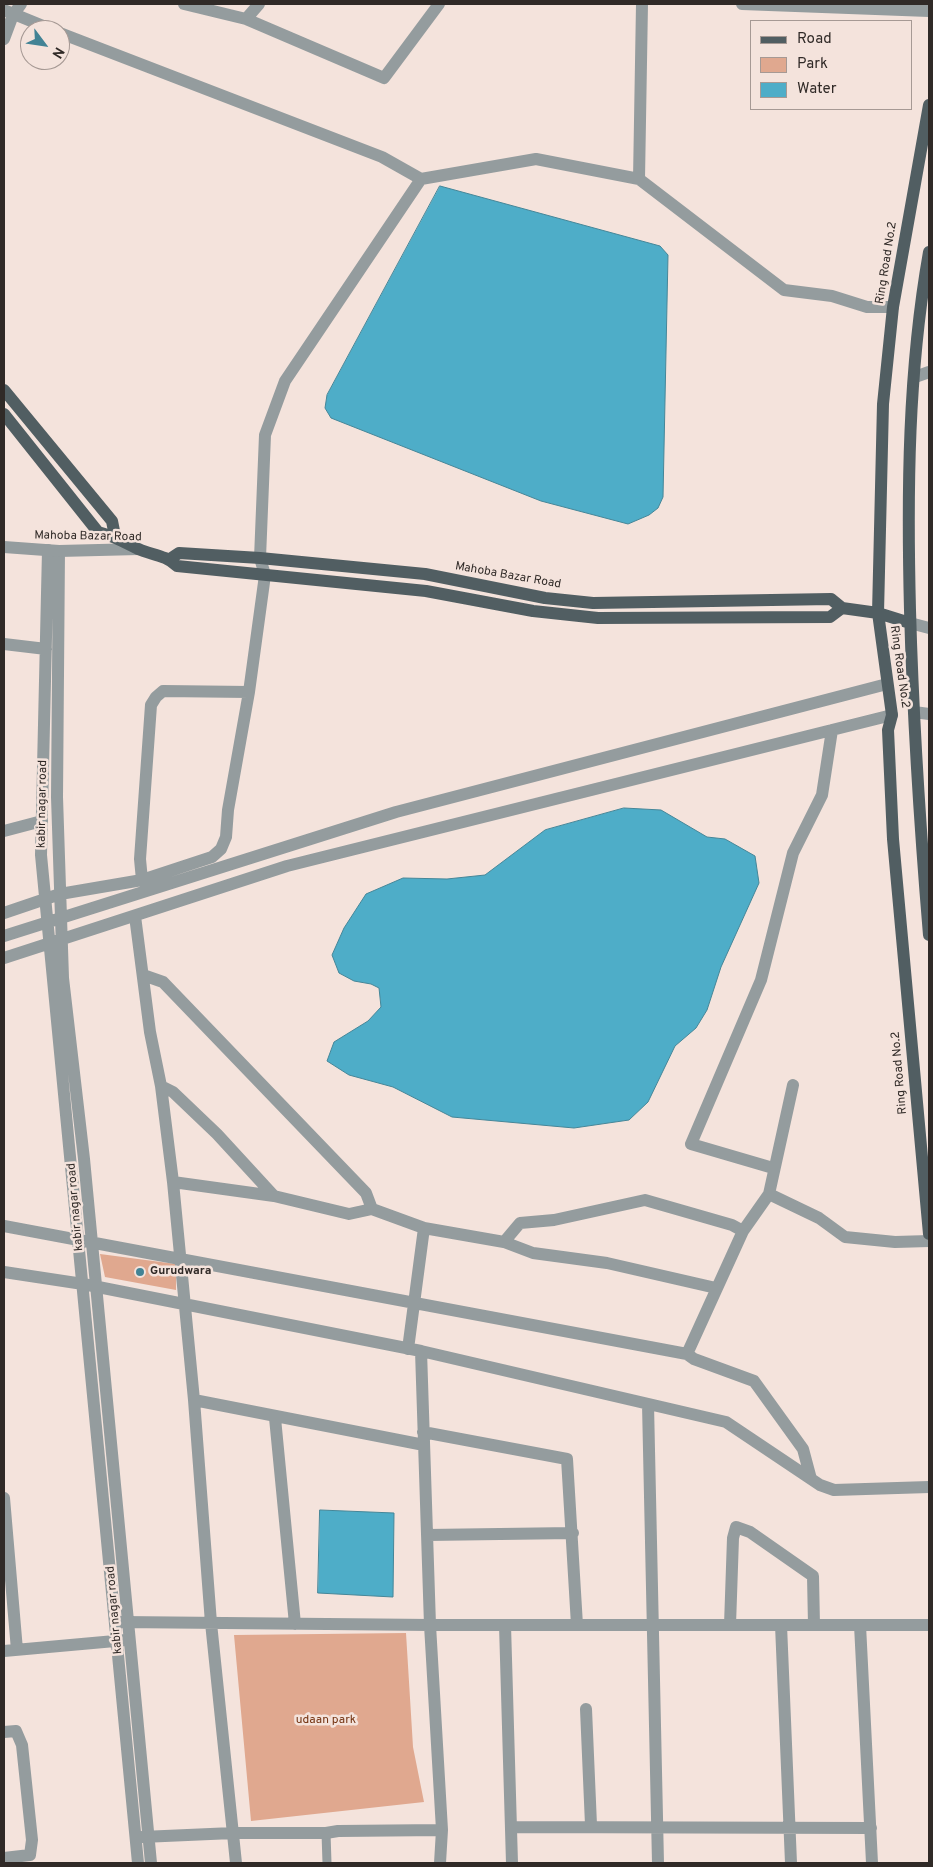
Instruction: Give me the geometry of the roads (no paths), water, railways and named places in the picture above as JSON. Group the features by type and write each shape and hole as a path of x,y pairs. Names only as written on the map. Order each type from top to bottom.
{"main road":[{"name":"Ring Road No.2","path":"929,105 894,307 883,404 878,613 892,715 888,730 893,839 929,1234"},
{"name":"Ring Road No.2","path":"929,252 910,425 907,506 914,712 929,935"},
{"path":"4,390 112,521 115,536"},
{"path":"4,414 98,532 115,536 139,550"},
{"name":"Mahoba Bazar Road","path":"139,550 170,559 177,566 426,591 515,608 576,616 613,619 830,617 842,608"},
{"name":"Mahoba Bazar Road","path":"170,559 179,552 426,574 518,593 593,603 831,599 842,608 878,613 910,623"},
{"path":"515,608 518,593"}],"street":[{"path":"4,39 9,12 21,4"},
{"path":"184,4 246,19 384,78 439,4"},
{"path":"246,19 259,4"},
{"path":"639,178 642,4"},
{"path":"742,4 929,11"},
{"path":"9,12 29,20"},
{"path":"70,37 382,157 421,179 536,159 639,178 784,290 832,296 868,307 894,307"},
{"path":"4,913 60,894 142,880 212,857 220,849 226,837 228,810 249,692 265,575 260,558 265,435 285,381 421,179"},
{"path":"915,377 929,372"},
{"name":"Mahoba Bazar Road","path":"4,548 139,550"},
{"path":"54,550 57,797 61,918 56,942"},
{"name":"kabir nagar road","path":"54,550 46,649 41,855 48,922 56,942 90,1285 124,1640 138,1863"},
{"path":"910,623 929,628"},
{"path":"4,644 46,649"},
{"path":"4,936 396,812 887,684"},
{"path":"142,880 140,859 151,705 163,691 249,692"},
{"path":"914,712 929,714"},
{"path":"4,958 287,866 892,715"},
{"path":"773,1168 691,1144 761,980 793,853 822,795 832,730"},
{"path":"4,831 42,821"},
{"path":"135,916 150,1032 161,1086 173,1182 194,1400 211,1623 236,1863"},
{"path":"143,975 163,982 366,1193 372,1209"},
{"path":"688,1354 743,1231 769,1194 773,1168 793,1085"},
{"path":"161,1086 173,1092 217,1134 274,1196"},
{"path":"173,1182 274,1196 349,1214 372,1209 424,1228 504,1242 533,1253 607,1263 716,1288"},
{"path":"769,1194 819,1218 845,1237 895,1242 929,1241"},
{"path":"504,1242 520,1223 554,1220 645,1200 732,1224 743,1231"},
{"path":"4,1226 688,1354 694,1360 754,1382 803,1448 811,1479"},
{"path":"424,1228 414,1303 415,1350 424,1439 430,1625 442,1830 440,1863"},
{"path":"4,1272 90,1285 415,1350 726,1422 820,1485 834,1490 929,1487"},
{"path":"194,1400 220,1403 275,1418 567,1459 573,1533 577,1625"},
{"path":"648,1404 659,1826 658,1863"},
{"path":"275,1418 295,1624"},
{"path":"4,1498 7,1563 17,1650"},
{"path":"730,1625 733,1538 736,1528 750,1532 813,1576 814,1625"},
{"path":"427,1535 573,1533"},
{"path":"122,1622 430,1625 929,1625"},
{"path":"505,1625 512,1863"},
{"path":"781,1625 791,1863"},
{"path":"860,1625 872,1863"},
{"path":"4,1651 124,1640 151,1863"},
{"path":"586,1709 590,1825"},
{"path":"4,1732 16,1731 22,1745 32,1840 30,1855 4,1858"},
{"path":"512,1826 871,1828"},
{"path":"136,1838 233,1833 442,1830"}],"lane":[{"path":"326,1833 327,1863"}],"water":[{"path":"440,186 660,246 668,255 663,497 658,508 649,515 628,524 541,501 331,418 325,408 327,395"},
{"path":"624,808 661,810 707,837 725,839 755,856 759,883 721,967 707,1010 696,1028 675,1046 648,1102 629,1120 574,1128 452,1117 393,1087 349,1075 327,1061 334,1042 368,1021 381,1007 379,988 371,984 354,981 339,973 332,955 344,928 366,894 403,878 447,879 485,875 545,830"},
{"path":"320,1510 394,1513 393,1597 318,1593"}],"place":[{"name":"Gurudwara","path":"140,1272"}],"park label":[{"name":"udaan park","path":"326,1721"}]}
